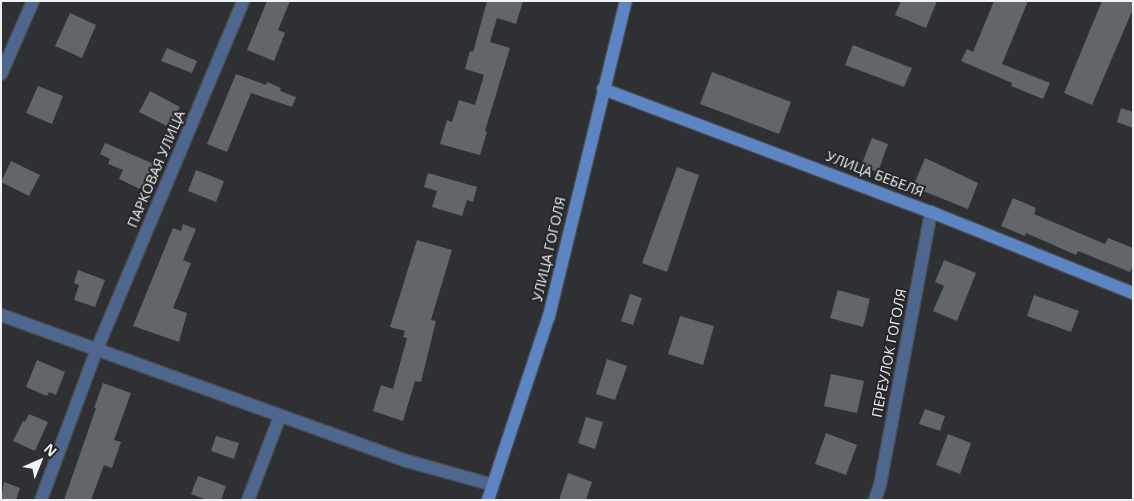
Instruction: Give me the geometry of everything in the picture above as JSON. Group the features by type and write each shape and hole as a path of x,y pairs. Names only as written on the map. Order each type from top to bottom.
{"street":[{"path":"1,74 33,1"},
{"name":"ПАРКОВАЯ УЛИЦА","path":"41,500 98,349 243,1"},
{"name":"УЛИЦА ГОГОЛЯ","path":"488,500 549,316 626,1"},
{"name":"УЛИЦА БЕБЕЛЯ","path":"603,89 931,212 1133,293"},
{"name":"ПЕРЕУЛОК ГОГОЛЯ","path":"875,500 880,485 931,212"},
{"path":"1,315 407,461 492,485"},
{"path":"248,500 280,416"}],"building":[{"path":"267,1 290,1 278,30 285,33 274,61 247,50"},
{"path":"487,1 523,1 516,24 497,18 490,42 510,48 485,131 487,132 480,155 440,144 447,120 452,122 459,100 475,105 484,75 465,69 470,51 473,52"},
{"path":"901,1 937,1 926,28 895,15"},
{"path":"994,1 1028,1 1002,64 1050,83 1043,99 1011,86 1012,83 961,61 967,49 973,52"},
{"path":"1102,1 1133,1 1133,9 1092,105 1064,93"},
{"path":"70,13 96,25 82,58 55,46"},
{"path":"853,45 912,68 904,87 845,65"},
{"path":"167,48 197,61 192,73 161,61"},
{"path":"712,72 791,102 779,134 700,104"},
{"path":"236,74 266,85 267,82 281,88 280,91 296,97 292,107 251,93 227,152 207,144"},
{"path":"38,86 63,96 52,124 26,113"},
{"path":"150,91 180,107 169,127 139,112"},
{"path":"1121,108 1133,112 1133,128 1117,122"},
{"path":"872,138 888,144 878,172 861,166"},
{"path":"105,143 154,164 142,190 119,179 123,170 108,164 110,159 100,154"},
{"path":"925,158 978,183 968,209 913,187"},
{"path":"11,161 40,175 29,196 1,182"},
{"path":"677,167 699,175 667,272 642,263"},
{"path":"196,170 224,181 216,202 188,191"},
{"path":"428,173 477,187 473,202 467,200 462,216 432,207 437,191 424,187"},
{"path":"1013,198 1036,208 1034,214 1105,244 1108,238 1133,248 1133,265 1130,272 1078,251 1076,255 1026,233 1025,236 1001,226"},
{"path":"183,224 196,229 183,260 191,263 173,308 187,313 179,342 133,326 173,228 181,231"},
{"path":"417,240 452,250 431,320 436,321 421,382 415,381 403,421 373,411 381,385 393,389 407,338 403,337 405,331 390,327"},
{"path":"944,260 976,273 957,321 933,311 944,286 935,282"},
{"path":"78,270 105,280 95,307 74,300 79,285 74,283"},
{"path":"838,290 870,299 863,327 830,318"},
{"path":"630,294 642,298 633,325 621,321"},
{"path":"1034,295 1079,311 1071,332 1027,316"},
{"path":"680,316 714,326 703,365 668,354"},
{"path":"607,359 627,366 615,400 596,394"},
{"path":"37,360 65,372 56,395 49,392 47,396 26,387"},
{"path":"831,374 864,381 857,413 824,406"},
{"path":"103,383 131,393 114,440 121,442 112,468 104,465 91,500 64,500 96,408 94,408"},
{"path":"925,409 945,416 940,431 919,424"},
{"path":"29,414 48,422 35,451 13,441 23,421 25,422"},
{"path":"586,417 603,422 595,449 578,443"},
{"path":"826,433 857,445 846,475 815,464"},
{"path":"948,434 971,443 960,474 936,465"},
{"path":"216,436 239,443 234,459 211,451"},
{"path":"568,473 592,482 586,500 559,500"},
{"path":"198,476 226,486 221,500 207,500 191,494"},
{"path":"4,482 20,488 16,500 1,500"}]}
